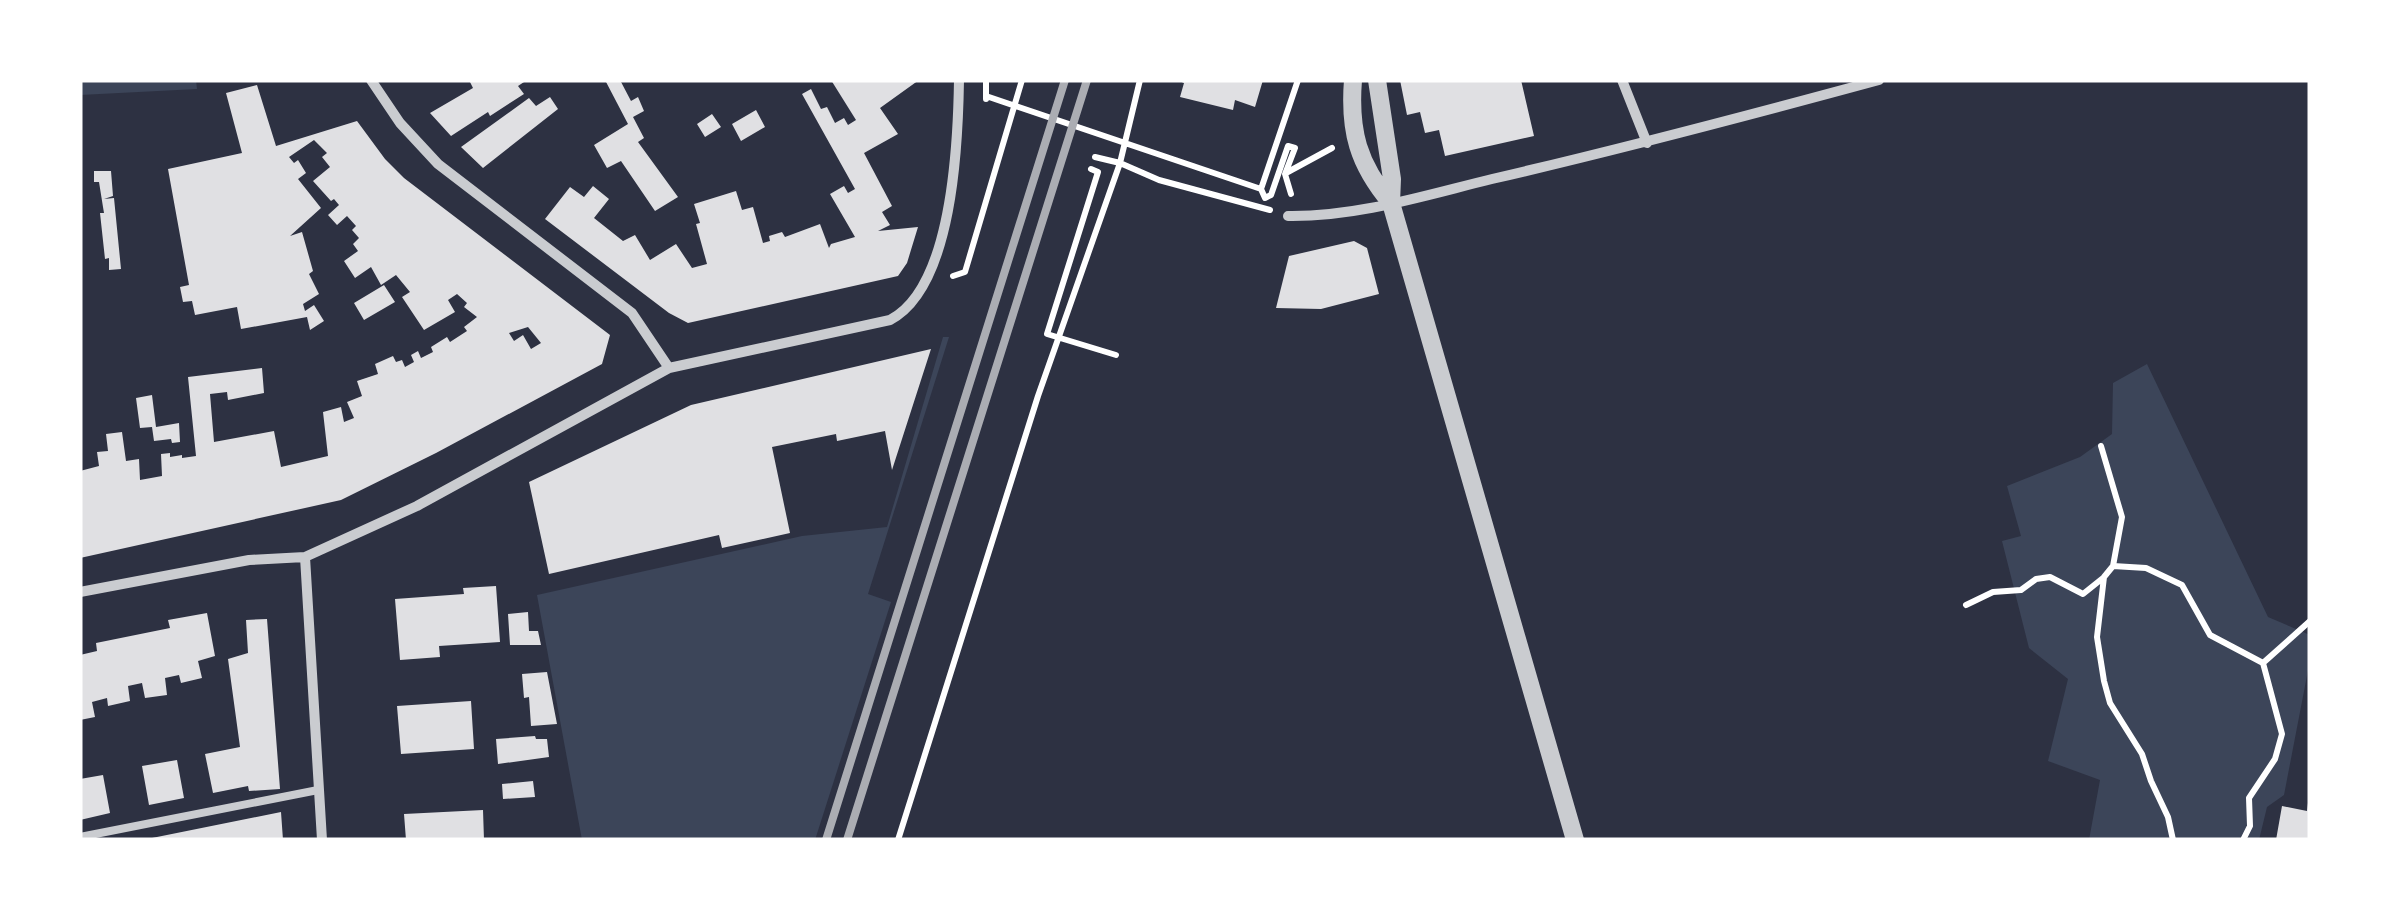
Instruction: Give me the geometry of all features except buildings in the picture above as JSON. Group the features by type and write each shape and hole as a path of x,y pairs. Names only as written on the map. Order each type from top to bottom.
{"street":[{"path":"371,80 400,122 438,164 632,313 669,368"},
{"path":"80,592 248,560 305,558 417,506 669,368 890,320 905,312 924,287 936,260 954,177 958,80"},
{"path":"1353,80 1355,135 1370,178 1391,203"},
{"path":"1377,80 1392,179 1391,203 1575,840"},
{"path":"1622,80 1647,143"},
{"path":"1288,216 1391,203 1647,143 1879,80"},
{"path":"305,558 322,840"}],"lane":[{"path":"80,837 318,790"}],"path":[{"path":"986,80 986,96 1260,189 1266,198 1271,195 1288,146 1295,148 1285,174 1355,135"},
{"path":"924,287 964,272 1022,80"},
{"path":"898,840 1059,336 1120,163 1140,80"},
{"path":"1260,189 1298,80"},
{"path":"1095,157 1159,180 1288,216"},
{"path":"1091,169 1098,172 1048,334 1116,355"},
{"path":"1966,605 1993,592 2022,590 2036,580 2050,577 2083,594 2104,577 2112,566 2122,517 2100,446"},
{"path":"2112,566 2146,568 2182,585 2210,636 2263,663 2282,734 2275,759 2248,798 2250,826 2243,840"},
{"path":"2104,577 2097,637 2104,681 2110,703 2142,754 2168,817 2173,840"},
{"path":"2263,663 2310,620"}],"shaded area":[{"path":"80,80 196,80 197,89 80,95"},
{"path":"943,337 949,337 868,594 891,602 815,840 582,840 537,595 802,536 887,527"},
{"path":"2147,364 2268,617 2310,635 2310,660 2284,795 2267,807 2259,840 2089,840 2100,780 2048,761 2068,679 2029,648 2002,541 2021,536 2007,486 2080,457 2112,434 2113,383"}],"railway":[{"path":"826,840 1065,80"},
{"path":"847,840 1087,80"}]}
